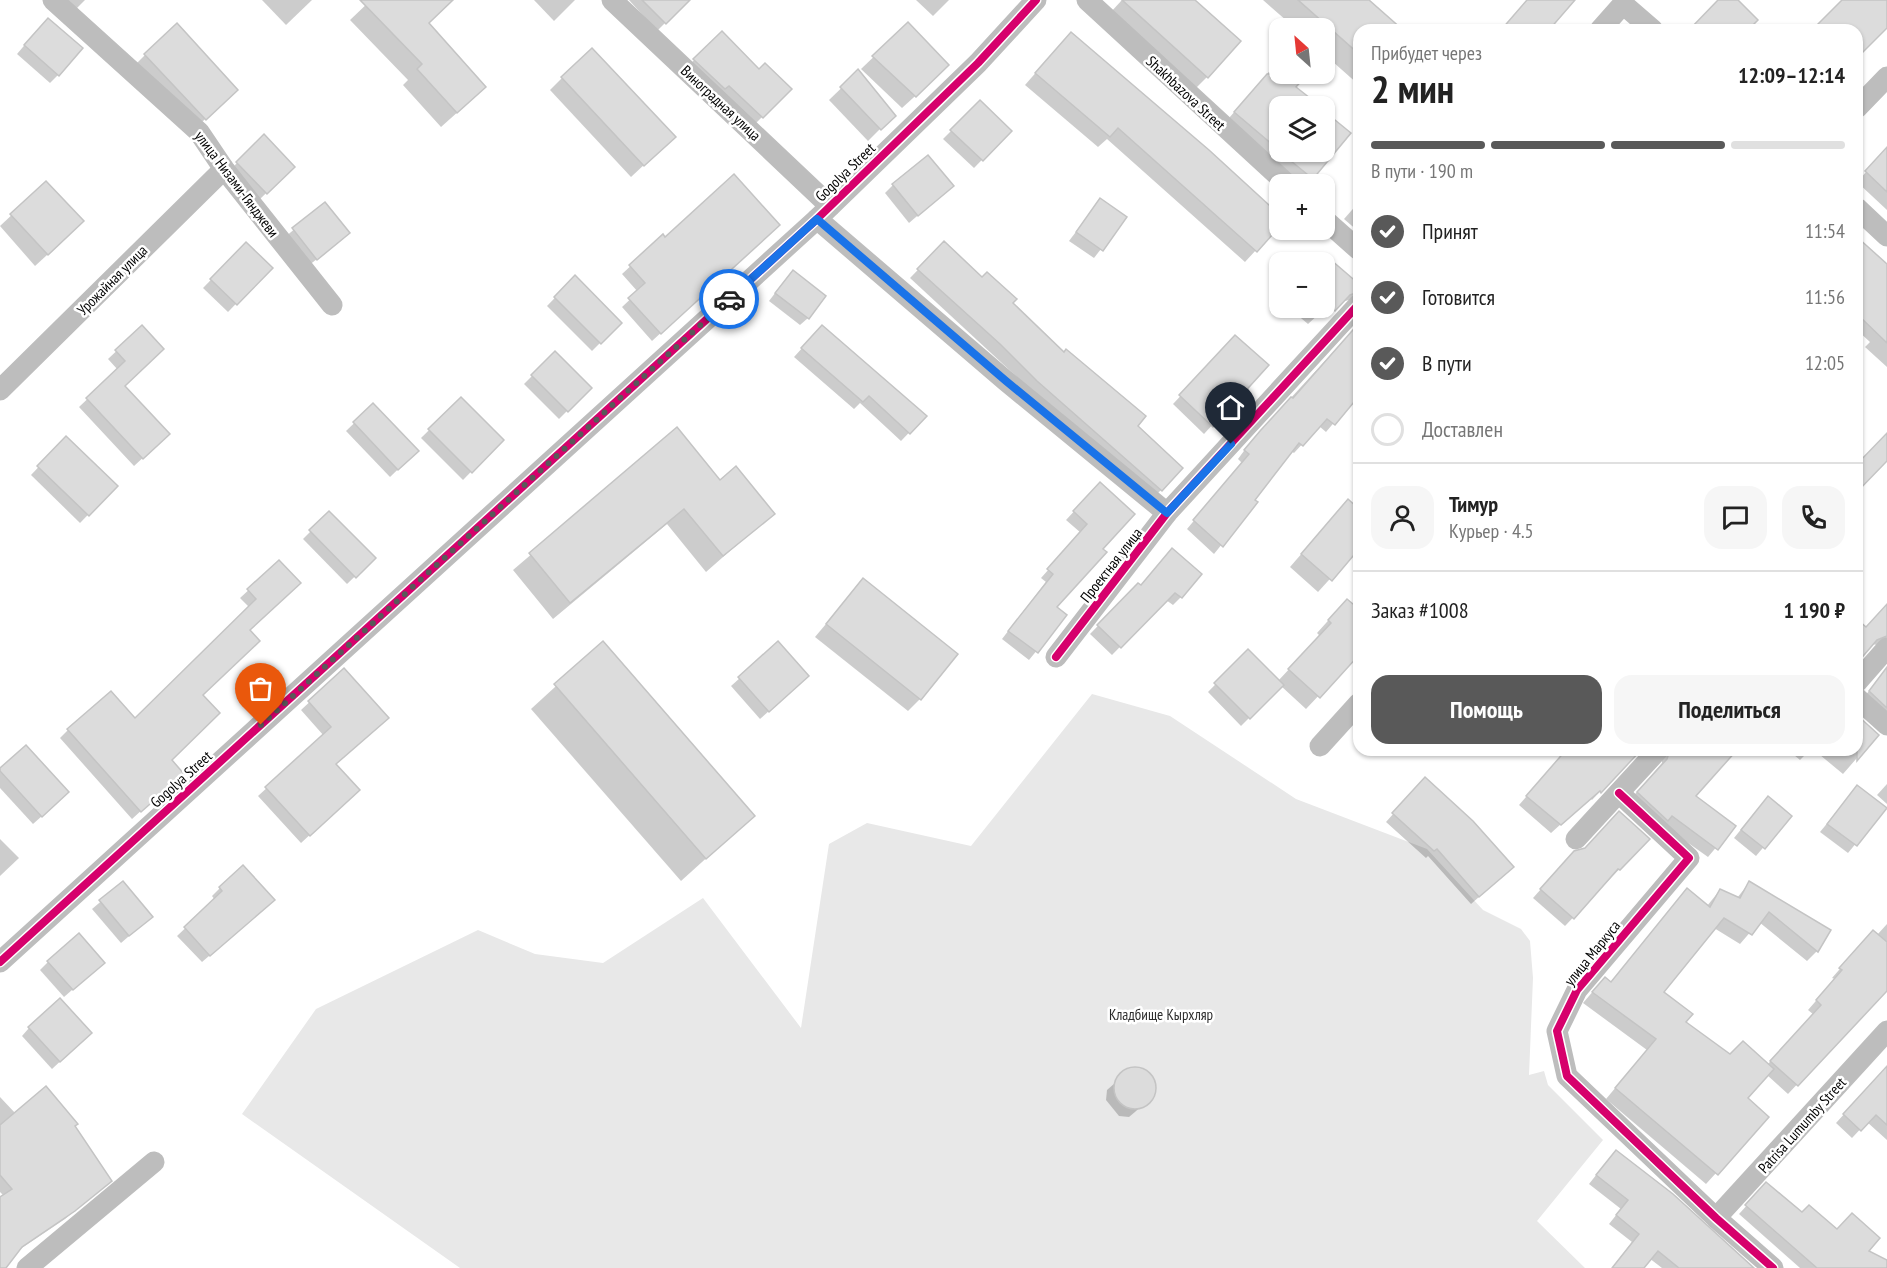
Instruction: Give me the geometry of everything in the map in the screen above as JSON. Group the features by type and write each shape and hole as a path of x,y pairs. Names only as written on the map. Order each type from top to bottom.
{"street":[{"name":"улица Низами-Гянджеви","path":"53,0 199,132 224,169 332,305"},
{"name":"Виноградная улица","path":"612,0 824,212 1006,381 1167,513"},
{"name":"Gogolya Street","path":"0,962 824,212 978,63 1036,0"},
{"name":"Shakhbazova Street","path":"1087,0 1276,174"},
{"path":"1605,24 1623,4 1646,24"},
{"path":"1863,102 1887,77"},
{"name":"Урожайная улица","path":"0,390 224,169"},
{"path":"1863,214 1887,236"},
{"path":"1335,229 1353,245"},
{"name":"Проектная улица","path":"1056,657 1167,513 1353,311"},
{"path":"1863,675 1887,648"},
{"path":"1863,703 1887,725"},
{"path":"1320,746 1353,710"},
{"path":"1576,839 1653,756"},
{"name":"улица Маркуса","path":"1619,793 1689,858 1577,990 1557,1031 1567,1076 1716,1218 1773,1268"},
{"name":"Patrisa Lumumby Street","path":"1716,1218 1887,1031"},
{"path":"27,1268 154,1162"}],"green space":[{"name":"Кладбище Кырхляр","path":"1092,694 1170,716 1296,799 1427,849 1483,910 1521,929 1530,941 1533,978 1529,1075 1544,1071 1548,1085 1603,1140 1537,1221 1585,1268 460,1268 242,1114 316,1009 478,930 535,954 603,963 703,898 801,1028 829,844 867,823 971,846"}],"building":[{"path":"360,0 453,0 429,23 486,87 457,113 417,69 422,64"},
{"path":"642,0 690,0 666,24"},
{"path":"1122,0 1195,0 1241,41 1208,78"},
{"path":"1298,0 1369,0 1396,24 1353,24 1353,49 1335,33 1335,18 1318,18"},
{"path":"1527,0 1575,0 1554,24 1506,24"},
{"path":"1718,0 1738,0 1758,20 1754,24 1695,24"},
{"path":"1842,0 1887,0 1887,28 1863,52 1863,24 1818,24"},
{"path":"48,18 83,48 59,76 24,45"},
{"path":"908,22 949,65 916,97 872,56"},
{"path":"177,23 238,90 206,120 144,54"},
{"path":"722,31 759,69 765,63 792,89 763,118 729,86 725,89 693,59"},
{"path":"1071,32 1209,150 1269,205 1269,238 1257,252 1118,128 1110,137 1035,73"},
{"path":"592,48 676,137 644,166 561,77"},
{"path":"858,69 896,116 881,130 840,87"},
{"path":"1267,74 1269,74 1269,84 1299,84 1296,87 1307,96 1269,96 1269,142 1234,112"},
{"path":"980,100 1012,131 983,161 950,130"},
{"path":"1335,120 1351,133 1335,152"},
{"path":"264,134 295,167 267,194 236,162"},
{"path":"1887,147 1887,192 1865,171"},
{"path":"928,155 954,186 918,216 892,184"},
{"path":"1292,162 1327,162 1317,174 1307,174"},
{"path":"734,174 780,225 661,334 628,298 645,283 629,265 663,234 665,237"},
{"path":"46,181 84,221 48,255 10,214"},
{"path":"1100,198 1127,217 1103,251 1076,232"},
{"path":"325,202 350,233 317,260 292,228"},
{"path":"944,241 982,277 987,272 1017,299 1013,303 1064,352 1066,349 1146,416 1138,426 1183,468 1162,491 1037,381 1000,344 917,269"},
{"path":"246,242 273,268 237,305 210,279"},
{"path":"1863,242 1887,264 1887,343 1863,320"},
{"path":"1335,263 1353,279 1353,294 1335,311"},
{"path":"793,270 826,296 809,319 775,293"},
{"path":"575,275 622,323 601,344 554,297"},
{"path":"142,325 164,349 125,386 170,434 143,459 86,398 125,361 115,350"},
{"path":"822,325 927,416 910,434 869,396 863,402 801,348"},
{"path":"1353,330 1353,403 1335,425 1327,419 1303,446 1299,443 1255,500 1258,502 1223,547 1193,520 1249,454 1244,450 1291,397 1293,398"},
{"path":"1235,335 1269,365 1213,427 1179,395"},
{"path":"555,351 592,388 568,412 531,375"},
{"path":"461,397 504,440 472,473 428,429"},
{"path":"373,403 419,451 398,470 353,422"},
{"path":"677,427 720,480 736,466 775,514 723,556 684,509 570,603 529,553"},
{"path":"1887,433 1887,461 1863,486 1863,458"},
{"path":"66,436 118,486 89,516 37,466"},
{"path":"1100,482 1135,514 1103,549 1107,552 1057,607 1067,615 1038,653 1008,631 1053,574 1047,569 1087,524 1073,511"},
{"path":"1348,499 1353,504 1353,556 1332,581 1301,554"},
{"path":"329,511 376,558 356,578 309,530"},
{"path":"1172,548 1202,574 1182,598 1175,593 1121,648 1097,625 1138,583 1141,585"},
{"path":"279,560 301,583 250,630 260,641 203,695 220,713 172,760 184,774 141,812 67,729 111,691 135,718 256,599 247,589"},
{"path":"863,578 958,654 921,700 826,624"},
{"path":"1347,599 1353,604 1353,662 1320,698 1288,669 1331,623 1328,620"},
{"path":"1887,604 1887,636 1877,640 1863,656 1863,624 1866,627"},
{"path":"603,641 755,816 706,859 554,684"},
{"path":"778,641 809,676 769,712 738,677"},
{"path":"1248,649 1284,685 1250,719 1214,683"},
{"path":"1887,667 1887,708 1869,691"},
{"path":"344,668 389,718 336,764 360,790 310,836 265,787 331,727 308,701"},
{"path":"1863,720 1879,735 1863,754"},
{"path":"26,745 69,792 42,817 0,771 0,768"},
{"path":"1561,756 1635,756 1601,793 1600,791 1561,825 1526,796"},
{"path":"1668,756 1732,756 1696,796 1736,826 1718,850 1672,816 1668,821 1637,792"},
{"path":"1425,777 1473,821 1514,867 1479,897 1437,849 1434,851 1392,813"},
{"path":"1857,785 1887,808 1857,846 1827,824"},
{"path":"1768,796 1792,816 1765,849 1741,830"},
{"path":"1619,811 1650,839 1620,870 1618,869 1574,919 1540,889 1574,851 1585,848"},
{"path":"243,865 275,900 210,956 184,927 222,891 219,887"},
{"path":"123,881 153,917 129,936 99,900"},
{"path":"1749,881 1831,930 1818,952 1769,912 1752,935 1724,918 1664,992 1693,1014 1686,1022 1730,1054 1743,1041 1774,1069 1748,1098 1769,1117 1718,1175 1615,1088 1656,1039 1592,992 1605,977 1611,982 1687,888 1710,907 1720,889 1740,898"},
{"path":"1873,930 1887,942 1887,991 1798,1086 1770,1061 1821,1005 1816,1000 1842,970 1839,968"},
{"path":"79,933 105,963 73,990 47,961"},
{"path":"60,998 92,1033 60,1062 28,1027"},
{"path":"1887,1066 1887,1125 1876,1115 1861,1131 1843,1114"},
{"path":"1135,1067 1150,1073 1156,1088 1150,1103 1135,1109 1120,1103 1114,1088 1120,1073"},
{"path":"46,1086 78,1124 75,1126 112,1181 75,1211 22,1247 6,1268 0,1268 0,1197 12,1189 0,1175 0,1125"},
{"path":"1616,1150 1673,1194 1754,1268 1679,1268 1658,1251 1644,1268 1612,1268 1639,1234 1616,1215 1628,1200 1596,1175"},
{"path":"1766,1182 1802,1212 1809,1205 1837,1229 1852,1213 1880,1238 1869,1251 1887,1260 1887,1268 1817,1268 1745,1205"}],"cycle path":[{"path":"0,962 817,219 978,63 1036,0"},
{"path":"1056,657 1167,513 1353,311"},
{"path":"1619,793 1689,858 1577,990 1557,1031 1567,1076 1716,1218 1773,1268"}],"way so far":[{"path":"261,725 729,299"}],"route":[{"path":"729,299 817,219 1006,381 1167,513 1231,444"}]}
